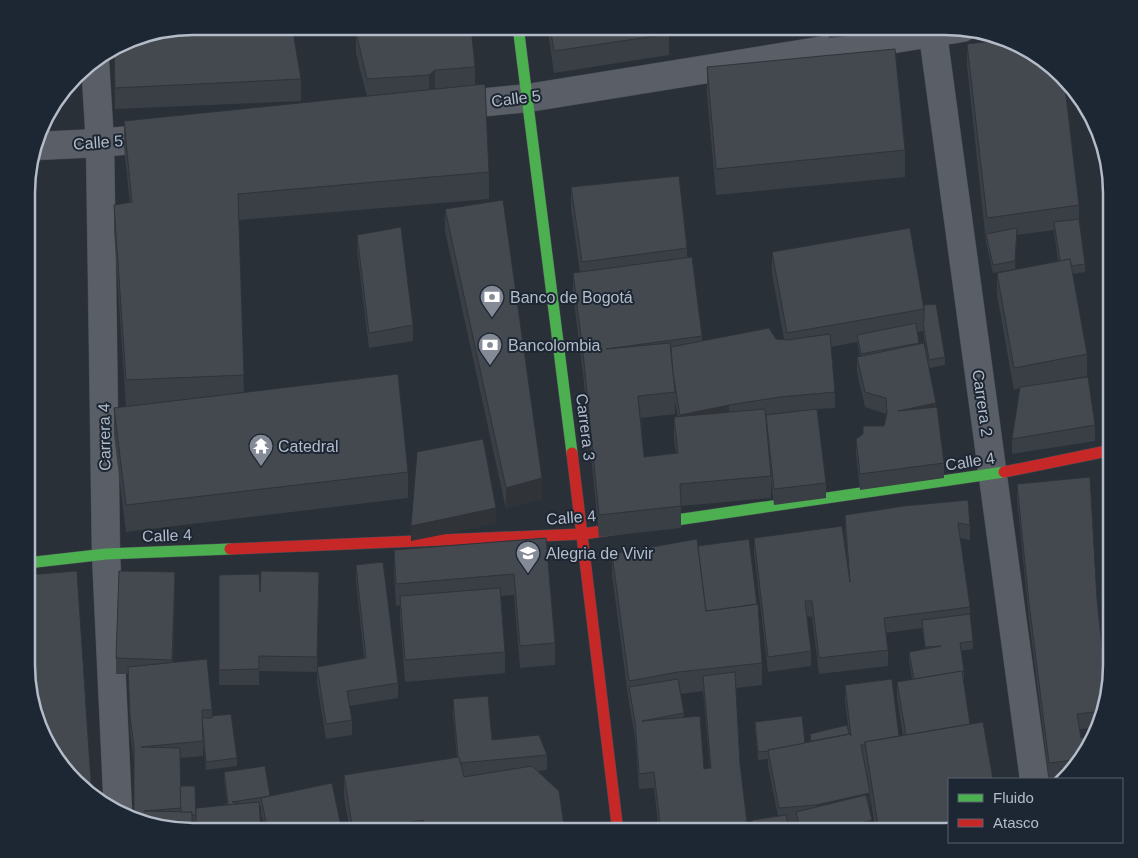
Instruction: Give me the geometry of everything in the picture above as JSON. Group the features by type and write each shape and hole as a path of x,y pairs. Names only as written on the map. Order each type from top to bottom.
{"street":[{"name":"Carrera 3","path":"519,35 583,534 617,823"},
{"name":"Calle 5","path":"421,109 528,98 898,35"},
{"name":"Carrera 2","path":"934,35 1034,778"},
{"name":"Carrera 4","path":"96,69 100,144 106,554 118,804"},
{"name":"Calle 5","path":"42,146 100,144 187,134"},
{"name":"Calle 4","path":"35,562 106,554 583,534 992,474 1103,452"}],"building":[{"path":"193,35 294,35 301,79 115,88 114,56 152,40 172,36"},
{"path":"357,35 472,35 475,67 435,70 429,75 367,79"},
{"path":"551,35 662,35 554,51"},
{"path":"990,41 1015,51 1049,74 1065,91 1079,205 987,218 967,44"},
{"path":"895,49 905,150 716,169 707,67"},
{"path":"485,84 489,172 238,194 244,375 126,380 114,205 132,202 124,121"},
{"path":"679,176 687,248 582,262 571,187"},
{"path":"503,200 542,478 506,488 445,209"},
{"path":"1079,219 1085,264 1071,266 1070,259 1060,261 1054,222"},
{"path":"401,227 413,325 369,333 357,235"},
{"path":"910,228 924,309 787,333 772,252"},
{"path":"1017,228 1015,261 993,265 986,234"},
{"path":"692,257 702,336 606,349 670,343 675,392 638,396 644,457 678,453 674,417 765,409 771,476 680,484 681,506 599,515 583,352 573,273"},
{"path":"1070,259 1087,354 1014,368 997,273"},
{"path":"936,304 945,357 929,360 923,323 924,305"},
{"path":"916,323 919,343 861,354 857,335"},
{"path":"769,328 776,339 787,340 830,334 835,392 780,397 680,415 671,347"},
{"path":"924,343 936,403 898,411 937,407 944,463 860,474 856,439 863,434 863,426 884,426 887,413 886,398 865,392 857,357"},
{"name":"Catedral","path":"398,374 408,472 126,505 114,408"},
{"path":"1088,377 1095,425 1012,439 1020,387"},
{"path":"817,409 826,483 774,489 766,415"},
{"path":"483,439 496,508 411,526 417,452"},
{"path":"1090,477 1103,676 1096,712 1077,714 1081,738 1085,737 1071,760 1049,763 1029,603 1017,484"},
{"path":"968,500 970,525 958,523 970,607 884,618 888,650 819,658 812,601 805,601 811,651 768,657 754,538 842,526 850,582 845,515 904,506"},
{"path":"546,538 555,643 520,646 514,574 396,584 394,550"},
{"path":"697,539 706,611 758,604 762,663 678,672 629,681 612,554"},
{"path":"749,539 757,604 706,611 698,546"},
{"path":"383,562 398,683 347,691 352,720 326,724 317,667 366,658 356,565"},
{"path":"77,571 91,786 81,777 56,744 40,706 35,676 35,574"},
{"path":"119,571 175,572 172,660 116,658"},
{"path":"261,571 319,572 317,657 259,656 259,669 219,670 219,575 259,574 260,592"},
{"path":"500,588 505,652 405,660 400,596"},
{"path":"970,614 973,641 960,643 964,671 914,679 909,652 941,646 925,647 922,620"},
{"path":"207,659 212,710 202,710 203,741 141,747 180,748 181,808 144,811 192,812 192,823 162,820 134,812 134,747 130,716 128,667"},
{"path":"962,671 970,724 906,735 897,682"},
{"path":"735,672 740,764 747,822 660,823 654,772 639,774 635,722 629,687 678,679 684,713 642,721 700,716 704,769 711,768 703,676"},
{"path":"892,679 899,736 865,742 865,745 861,745 870,793 816,805 779,808 768,750 850,734 851,736 845,685"},
{"path":"488,696 492,740 539,735 547,755 460,763 453,699"},
{"path":"231,714 237,758 206,762 202,718"},
{"path":"802,716 805,743 758,752 755,722"},
{"path":"983,722 993,778 948,778 948,823 878,823 865,742"},
{"path":"847,725 849,734 811,741 810,734"},
{"path":"459,757 464,777 532,766 559,791 564,823 424,823 423,820 406,823 352,823 344,775"},
{"path":"265,766 270,796 232,802 241,804 223,805 228,803 224,772"},
{"path":"332,783 340,823 266,823 261,798"},
{"path":"180,786 195,786 196,815 192,815 192,812 181,812"},
{"path":"866,795 872,820 860,823 799,823 796,812"},
{"path":"259,802 260,823 196,823 196,808"},
{"path":"786,815 787,823 752,823 752,820"}],"traffic: fast":[{"path":"519,35 572,453"},
{"path":"649,524 1004,472"},
{"path":"35,562 106,554 230,549"}],"traffic: jam":[{"path":"1004,472 1103,452"},
{"path":"572,453 617,823"},
{"path":"230,549 583,534 649,524"}],"place":[{"name":"Banco de Bogotá","path":"492,318"},
{"name":"Bancolombia","path":"490,366"},
{"name":"Catedral","path":"261,467"},
{"name":"Alegria de Vivir","path":"528,574"}]}
